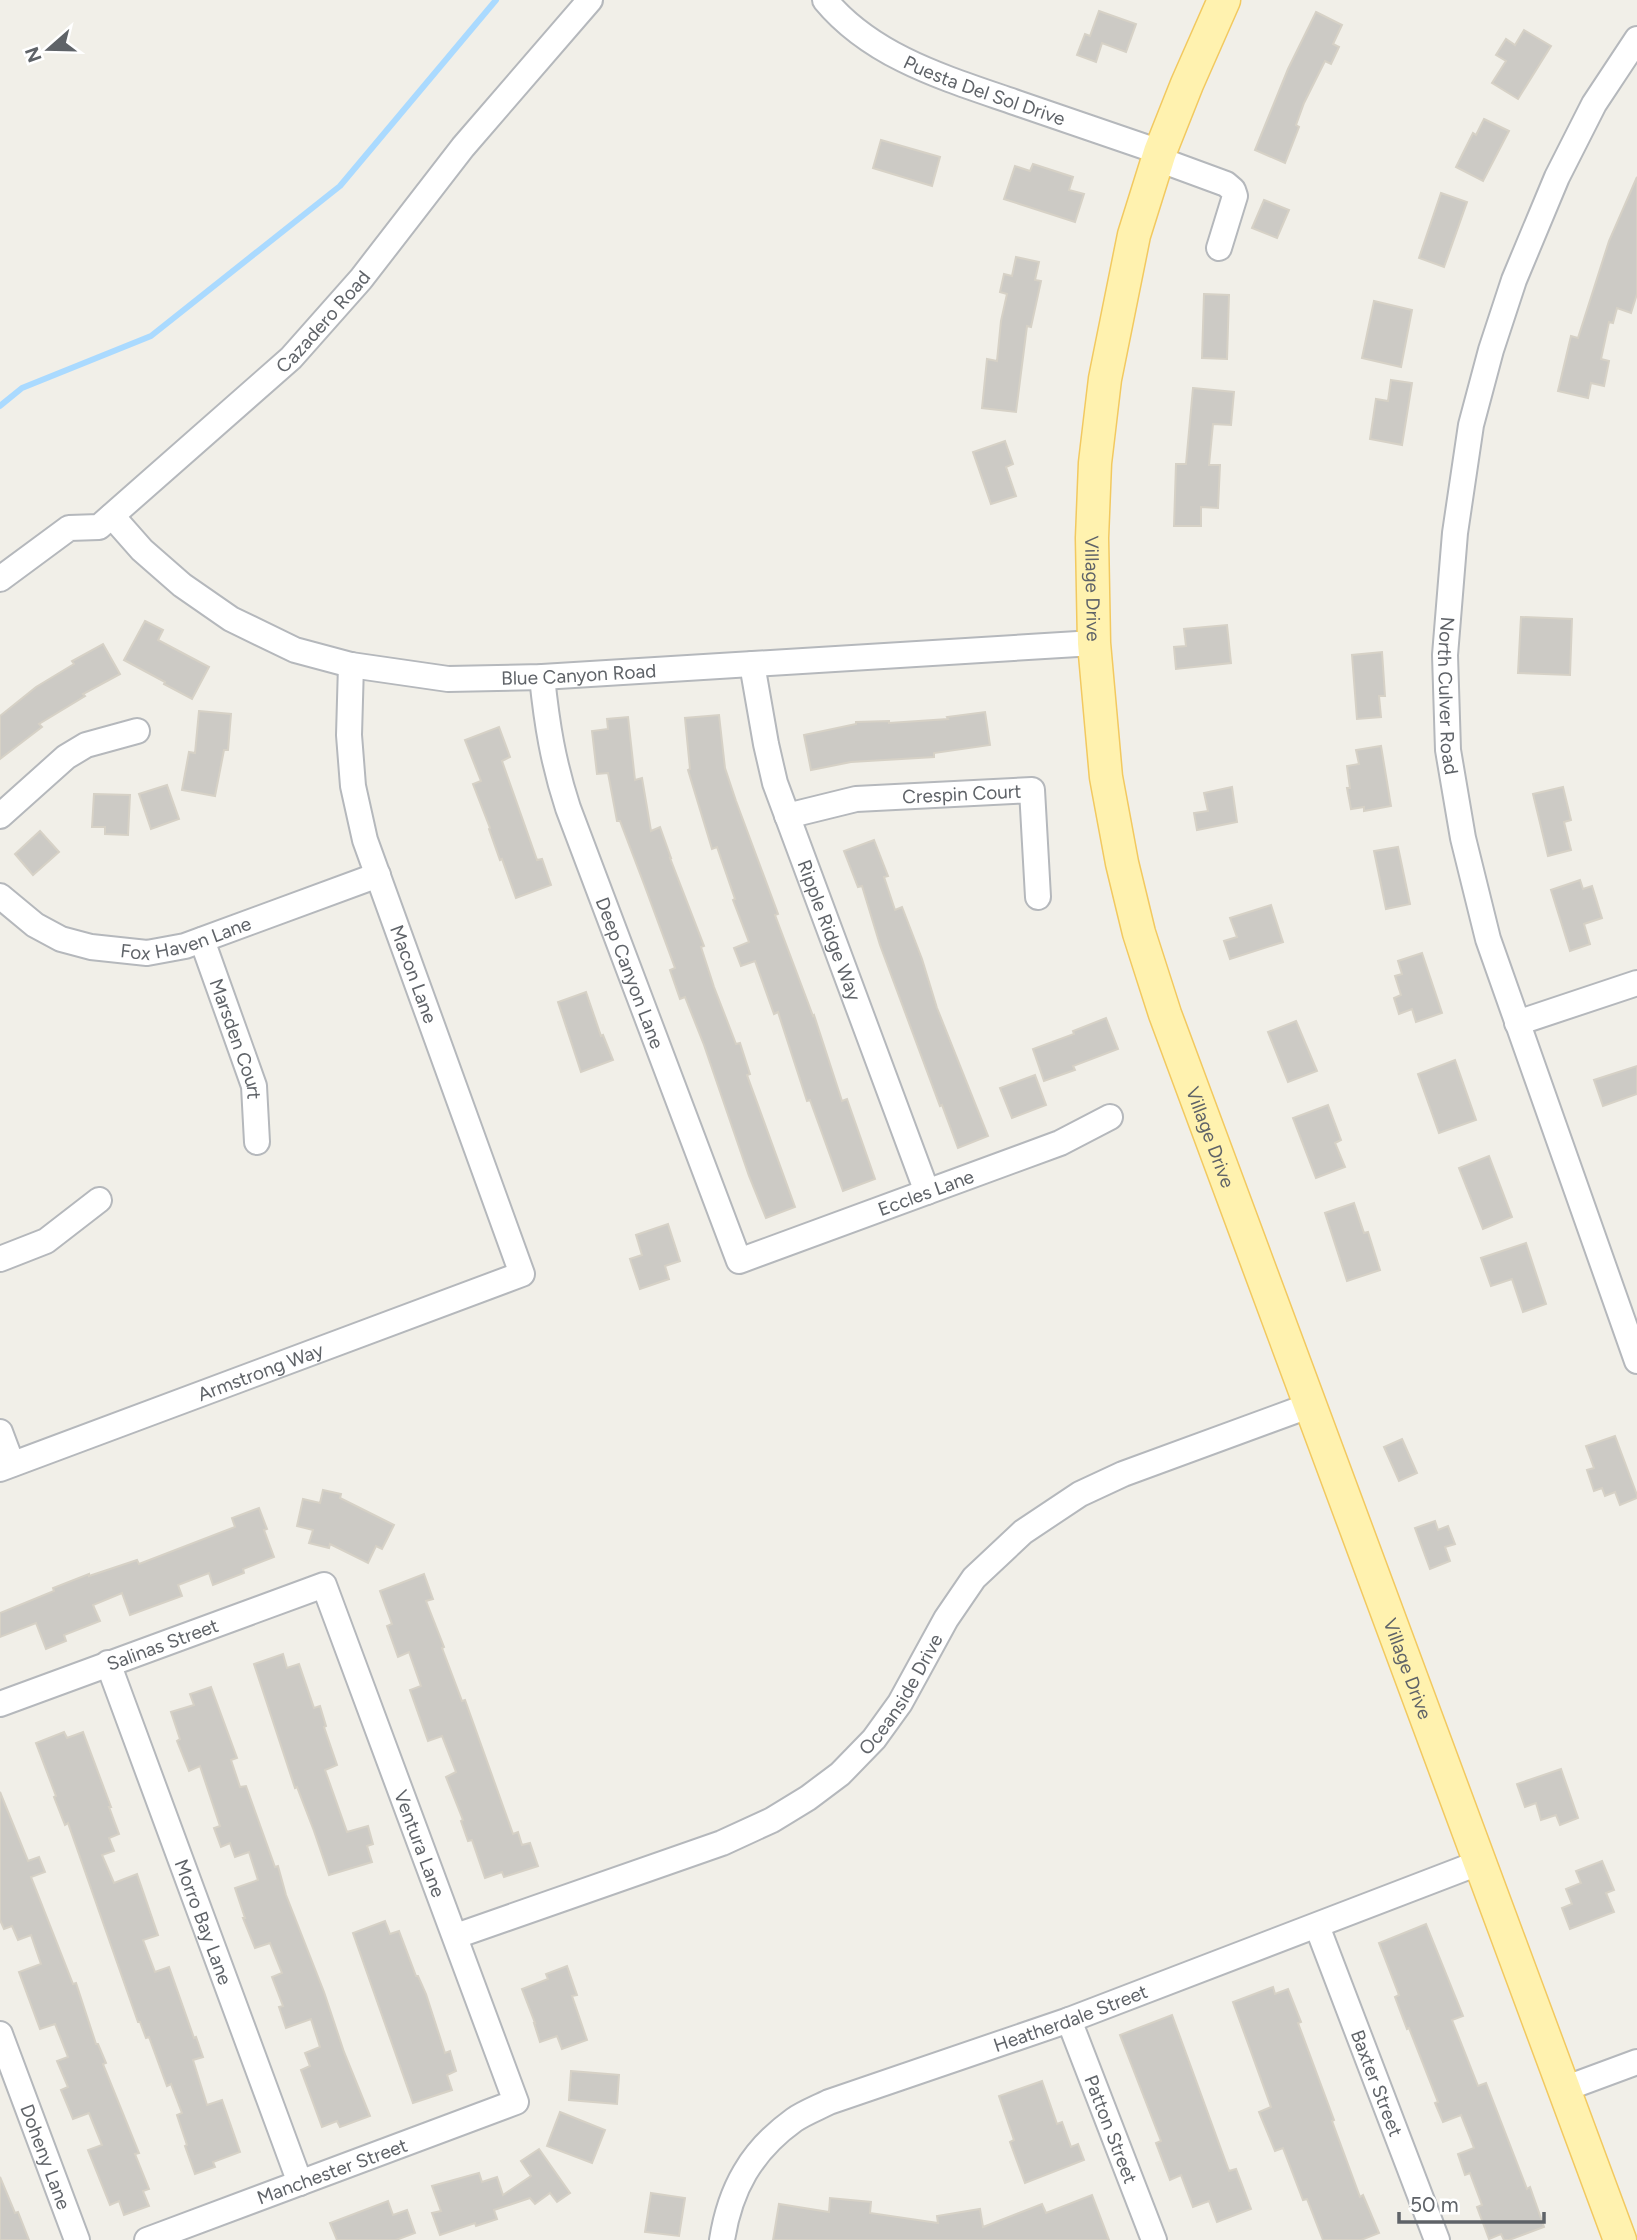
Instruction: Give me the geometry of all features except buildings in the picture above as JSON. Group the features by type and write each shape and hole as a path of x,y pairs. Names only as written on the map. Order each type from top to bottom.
{"main road":[{"name":"Village Drive","path":"1224,0 1186,84 1159,155 1134,235 1105,379 1095,463 1092,538 1094,643 1106,777 1122,863 1139,933 1165,1014 1620,2240"}],"street":[{"name":"Cazadero Road","path":"0,579 69,528 99,527 291,358 361,278 463,147 590,0"},
{"name":"Puesta Del Sol Drive","path":"825,0 862,36 891,54 1159,155 1226,184 1235,196 1219,248"},
{"name":"North Culver Road","path":"1637,39 1594,104 1563,165 1514,280 1491,350 1471,425 1455,533 1445,655 1448,750 1463,838 1488,939 1637,1361"},
{"name":"Blue Canyon Road","path":"112,516 142,550 172,576 231,619 295,650 351,665 448,679 542,677 1094,643"},
{"name":"Ripple Ridge Way","path":"752,664 775,783 928,1192"},
{"name":"Macon Lane","path":"351,665 349,735 353,786 365,840 523,1274"},
{"name":"Deep Canyon Lane","path":"542,677 548,735 568,808 739,1261"},
{"path":"0,816 66,757 86,745 136,731"},
{"name":"Crespin Court","path":"788,816 856,799 1032,790 1038,897"},
{"name":"Fox Haven Lane","path":"0,896 35,925 61,939 91,947 147,953 185,946 378,875"},
{"name":"Marsden Court","path":"202,940 254,1086 257,1142"},
{"path":"1517,1023 1637,982"},
{"name":"Eccles Lane","path":"739,1261 1060,1143 1110,1117"},
{"path":"0,1259 46,1241 99,1200"},
{"name":"Armstrong Way","path":"6,1466 523,1274"},
{"name":"Oceanside Drive","path":"456,1936 722,1843 772,1820 808,1798 839,1774 874,1739 900,1703 946,1619 974,1578 1023,1532 1080,1494 1123,1474 1311,1405"},
{"path":"0,1432 6,1466"},
{"name":"Ventura Lane","path":"324,1586 516,2102"},
{"name":"Salinas Street","path":"0,1704 324,1586"},
{"name":"Morro Bay Lane","path":"108,1663 300,2183"},
{"name":"Heatherdale Street","path":"722,2240 726,2212 743,2173 767,2143 796,2119 829,2102 1069,2020 1481,1862"},
{"name":"Baxter Street","path":"1317,1926 1437,2240"},
{"name":"Patton Street","path":"1069,2020 1154,2240"},
{"name":"Doheny Lane","path":"0,2034 76,2240"},
{"path":"1564,2089 1637,2062"},
{"name":"Manchester Street","path":"147,2240 516,2102"}],"waterway":[{"path":"0,406 22,388 151,336 340,186 496,0"}]}
